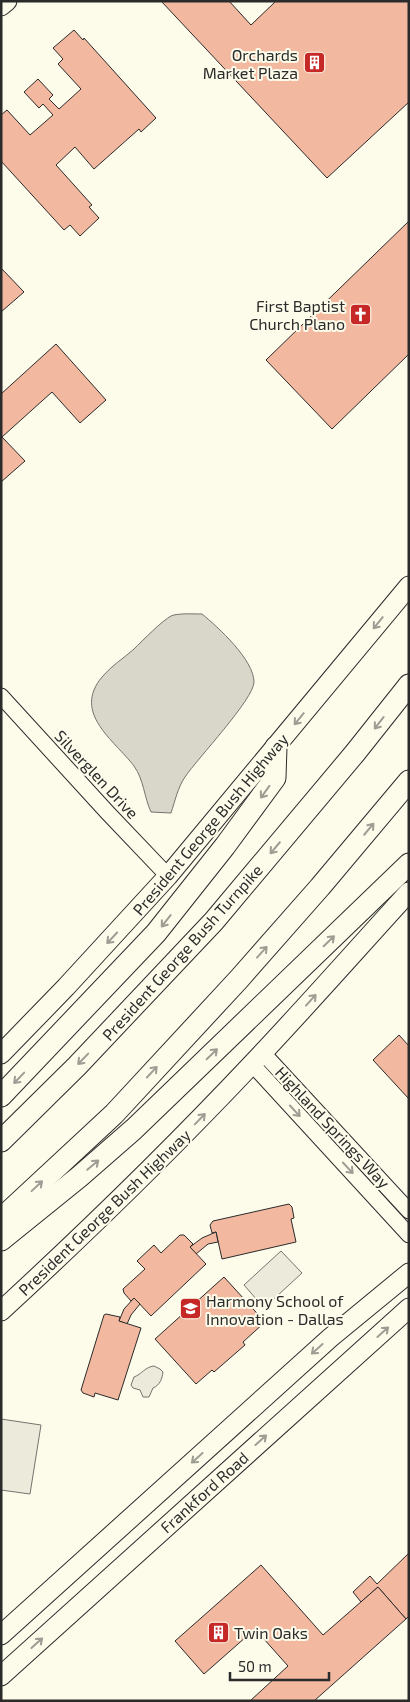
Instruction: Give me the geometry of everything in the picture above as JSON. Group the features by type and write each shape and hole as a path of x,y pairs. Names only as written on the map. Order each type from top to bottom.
{"highway":[{"name":"President George Bush Turnpike","path":"1,1141 77,1066 214,921 409,685"},
{"path":"1,1096 156,933 225,846 275,778 276,747"},
{"path":"1,1219 114,1114 320,888 409,781"},
{"path":"1,1240 79,1177 134,1129 409,864"}],"main road":[{"path":"1,6 6,1"},
{"name":"President George Bush Highway","path":"1,1054 73,980 168,876 409,586"},
{"name":"President George Bush Highway","path":"1,1311 114,1204 258,1058 409,892"},
{"name":"Frankford Road","path":"1,1636 330,1338 409,1273"},
{"name":"Frankford Road","path":"1,1676 409,1308"},
{"path":"75,1569 95,1591"}],"street":[{"name":"Silverglen Drive","path":"1,696 168,876"},
{"name":"Highland Springs Way","path":"258,1058 409,1210"},
{"name":"Highland Springs Way","path":"258,1058 409,1235"}],"shaded area":[{"path":"177,614 202,614 242,654 252,673 254,682 252,690 235,715 185,777 171,813 151,812 137,771 99,725 94,714 92,702 94,690 109,669 167,618"},
{"path":"281,1251 302,1273 264,1308 244,1285"},
{"path":"154,1366 163,1372 161,1379 153,1388 149,1397 143,1397 140,1390 133,1388 131,1385 134,1377"},
{"path":"1,1419 41,1425 30,1494 1,1490"}],"building":[{"name":"Orchards Market Plaza","path":"161,1 229,1 251,25 276,1 409,1 409,102 327,178"},
{"path":"74,30 83,40 84,38 156,118 141,132 139,129 94,169 75,147 56,165 92,205 89,207 99,218 80,236 70,225 64,230 1,161 1,115 7,110 30,135 53,115 43,104 39,108 24,92 38,79 53,95 49,99 59,109 81,89 58,64 63,59 53,48"},
{"name":"First Baptist Church Plano","path":"409,221 409,354 332,429 266,360"},
{"path":"1,268 24,292 1,312"},
{"path":"56,344 106,400 80,423 52,392 2,437 25,461 1,482 1,394"},
{"path":"399,1035 409,1046 409,1099 373,1060"},
{"path":"289,1204 292,1207 294,1218 291,1219 296,1242 222,1259 216,1232 212,1233 210,1225 213,1221"},
{"path":"216,1232 218,1242 208,1244 196,1254 190,1247 202,1238"},
{"path":"180,1235 184,1235 193,1244 190,1247 206,1264 151,1316 134,1298 131,1301 123,1289 145,1269 137,1261 154,1245 161,1253"},
{"path":"224,1277 265,1322 243,1342 245,1345 214,1372 212,1370 196,1384 155,1339"},
{"path":"134,1298 140,1304 131,1315 127,1324 119,1321 124,1309"},
{"path":"104,1315 120,1317 119,1321 141,1328 118,1400 95,1393 94,1397 83,1393 81,1390"},
{"path":"409,1553 409,1616 406,1619 378,1587 361,1602 353,1592 370,1576 377,1584"},
{"name":"Twin Oaks","path":"261,1565 323,1635 378,1587 406,1619 314,1701 250,1701 288,1666 255,1629 204,1674 175,1641"}],"place":[{"name":"Orchards Market Plaza","path":"314,63"},
{"name":"First Baptist Church Plano","path":"361,314"},
{"name":"Harmony School of Innovation - Dallas","path":"190,1309"},
{"name":"Twin Oaks","path":"218,1632"}]}
